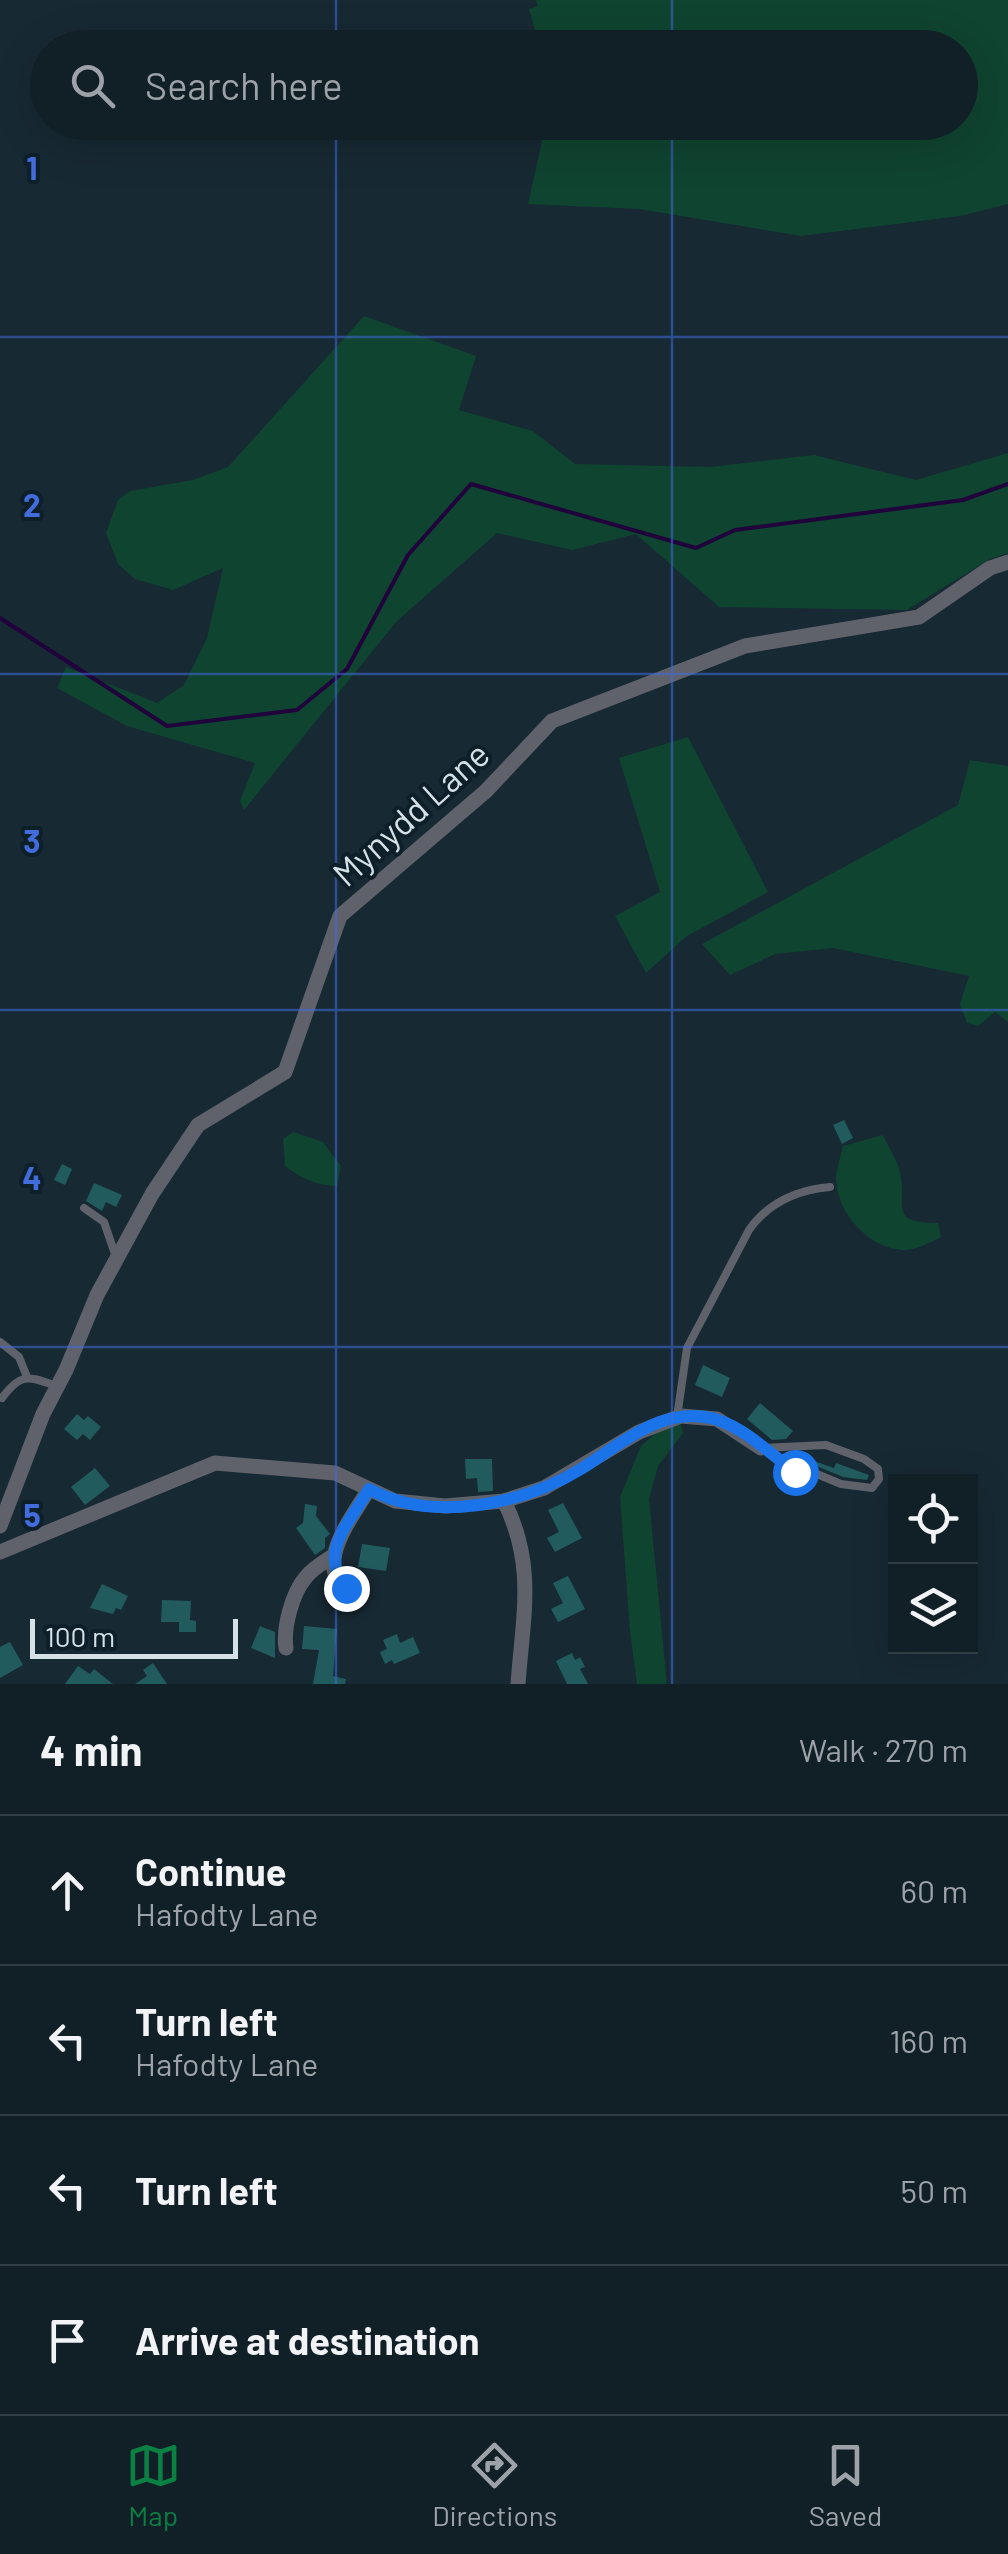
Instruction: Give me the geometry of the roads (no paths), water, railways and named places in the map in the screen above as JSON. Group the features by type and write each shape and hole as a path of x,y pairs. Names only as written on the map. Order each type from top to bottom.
{"street":[{"name":"Mynydd Lane","path":"0,1526 42,1414 97,1295 152,1194 198,1126 285,1072 340,916 486,791 552,720 745,646 919,617 990,568 1008,562"},
{"path":"0,1552 215,1463 335,1473 395,1501 445,1506 504,1501 544,1488 638,1432 677,1417 717,1419 761,1448"},
{"path":"286,1648 285,1632 301,1583 333,1556 369,1489"},
{"path":"504,1501 518,1528 526,1568 518,1684"},
{"path":"333,1556 340,1581 358,1595"}],"lane":[{"path":"677,1417 687,1348 749,1230 761,1213 792,1195 830,1187"},
{"path":"84,1208 104,1222 116,1259"},
{"path":"0,1342 19,1357 27,1377"},
{"path":"2,1398 15,1381 27,1377 57,1386"},
{"path":"826,1445 864,1459 878,1469 879,1479 872,1488 858,1487 812,1472 795,1472 761,1448 826,1445"}],"waterway":[{"path":"0,618 167,726 297,710 347,669 408,555 471,484 696,548 735,530 963,500 1008,484"}]}
